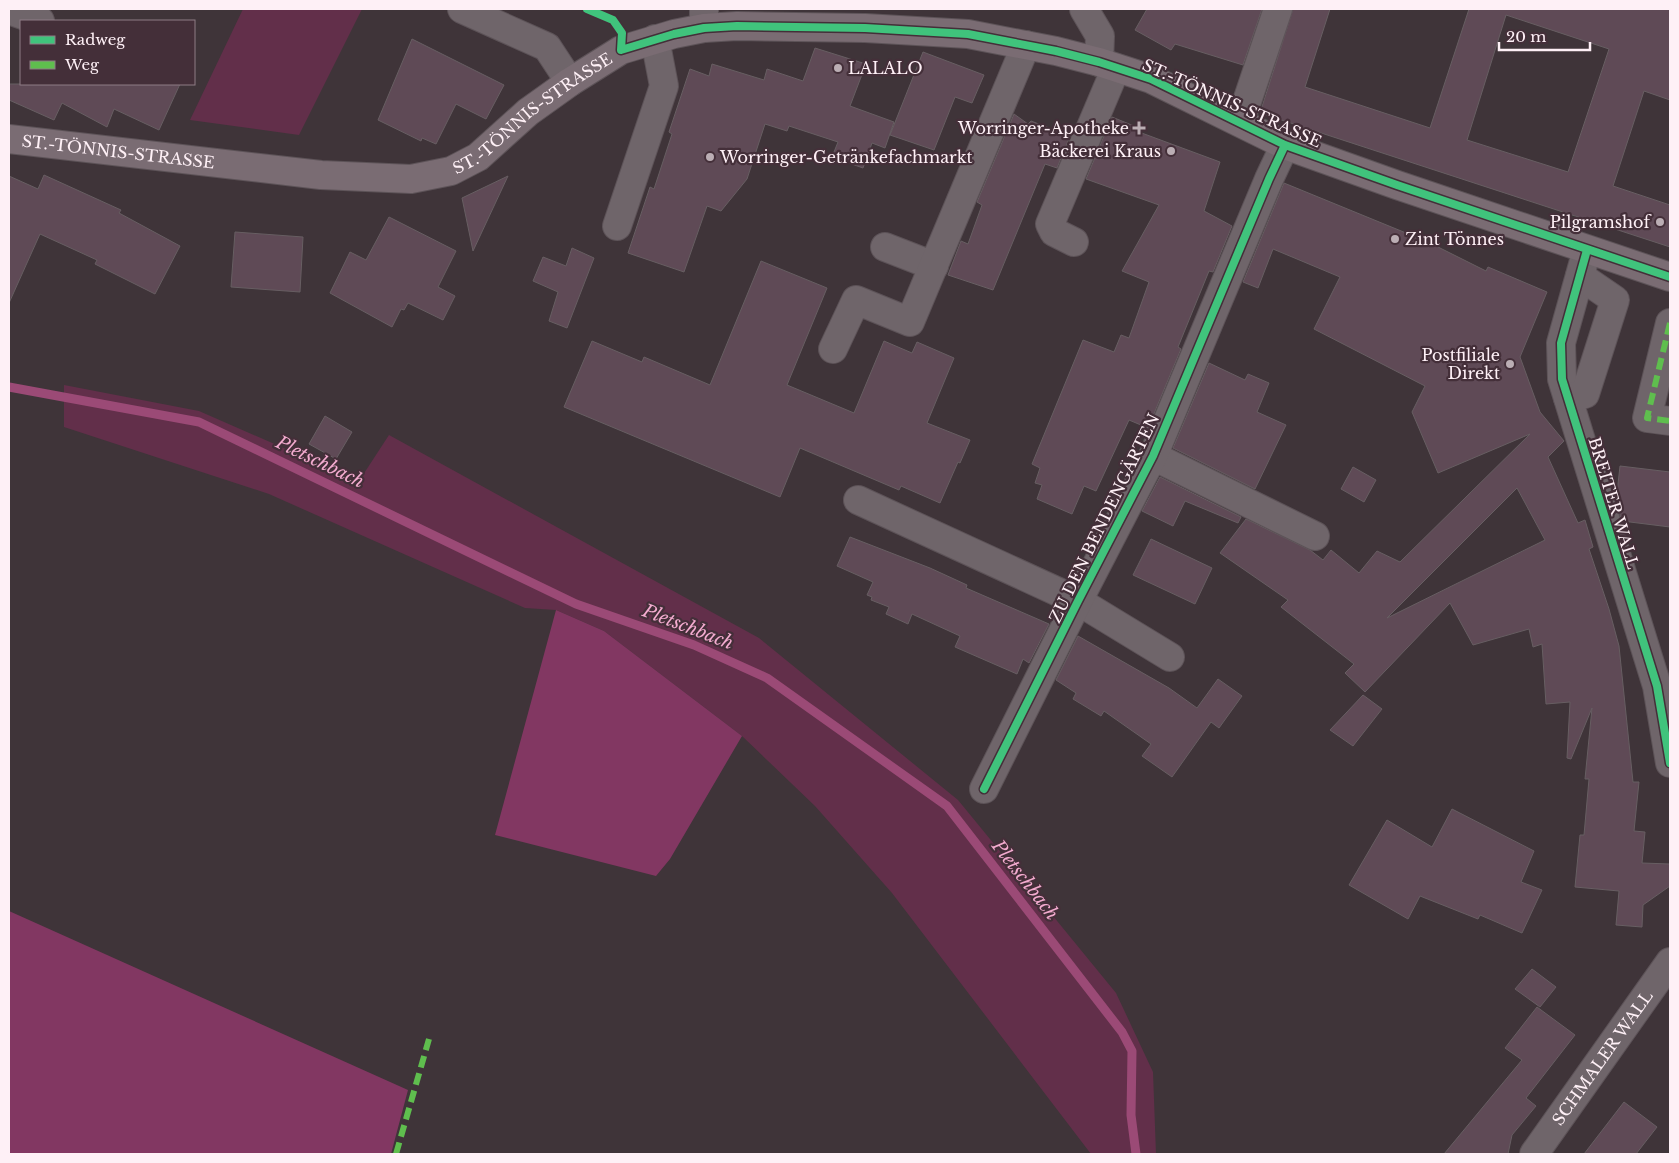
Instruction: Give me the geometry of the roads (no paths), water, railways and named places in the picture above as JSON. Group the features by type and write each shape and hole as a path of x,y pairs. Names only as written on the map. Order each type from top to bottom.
{"main road":[{"name":"ST.-TÖNNIS-STRASSE","path":"9,140 321,174 411,179 451,171 478,157 528,112 570,82 622,50 674,34 704,19 737,26 865,28 968,34 1108,65 1151,79 1285,145 1670,277"}],"street":[{"path":"462,9 547,47 570,82"},
{"path":"1074,242 1054,232 1050,224 1108,65 1100,36 1084,9"},
{"path":"1240,122 1278,9"},
{"path":"9,10 37,20"},
{"path":"617,226 664,86 656,39"},
{"path":"833,349 856,300 910,322 1026,46"},
{"name":"ZU DEN BENDENGÄRTEN","path":"984,788 1153,456 1285,145"},
{"path":"885,247 934,266"},
{"name":"BREITER WALL","path":"1587,250 1561,343 1562,379 1656,686 1670,763"},
{"path":"1568,398 1586,394 1615,300 1580,276"},
{"path":"1670,323 1647,418 1670,421"},
{"name":"ZU DEN BENDENGÄRTEN","path":"1153,456 1315,536"},
{"path":"858,500 1078,601 1170,657"},
{"name":"SCHMALER WALL","path":"1534,1154 1670,962"}],"waterway":[{"name":"Pletschbach","path":"9,387 199,422 576,604 694,645 767,678 947,806 1122,1032 1132,1051 1131,1115 1136,1154"}],"place":[{"name":"LALALO","path":"838,68"},
{"name":"Worringer-Apotheke","path":"1139,128"},
{"name":"Bäckerei Kraus","path":"1171,151"},
{"name":"Worringer-Getränkefachmarkt","path":"710,157"},
{"name":"Pilgramshof","path":"1660,222"},
{"name":"Zint Tönnes","path":"1395,239"},
{"name":"Postfiliale Direkt","path":"1510,364"}]}
